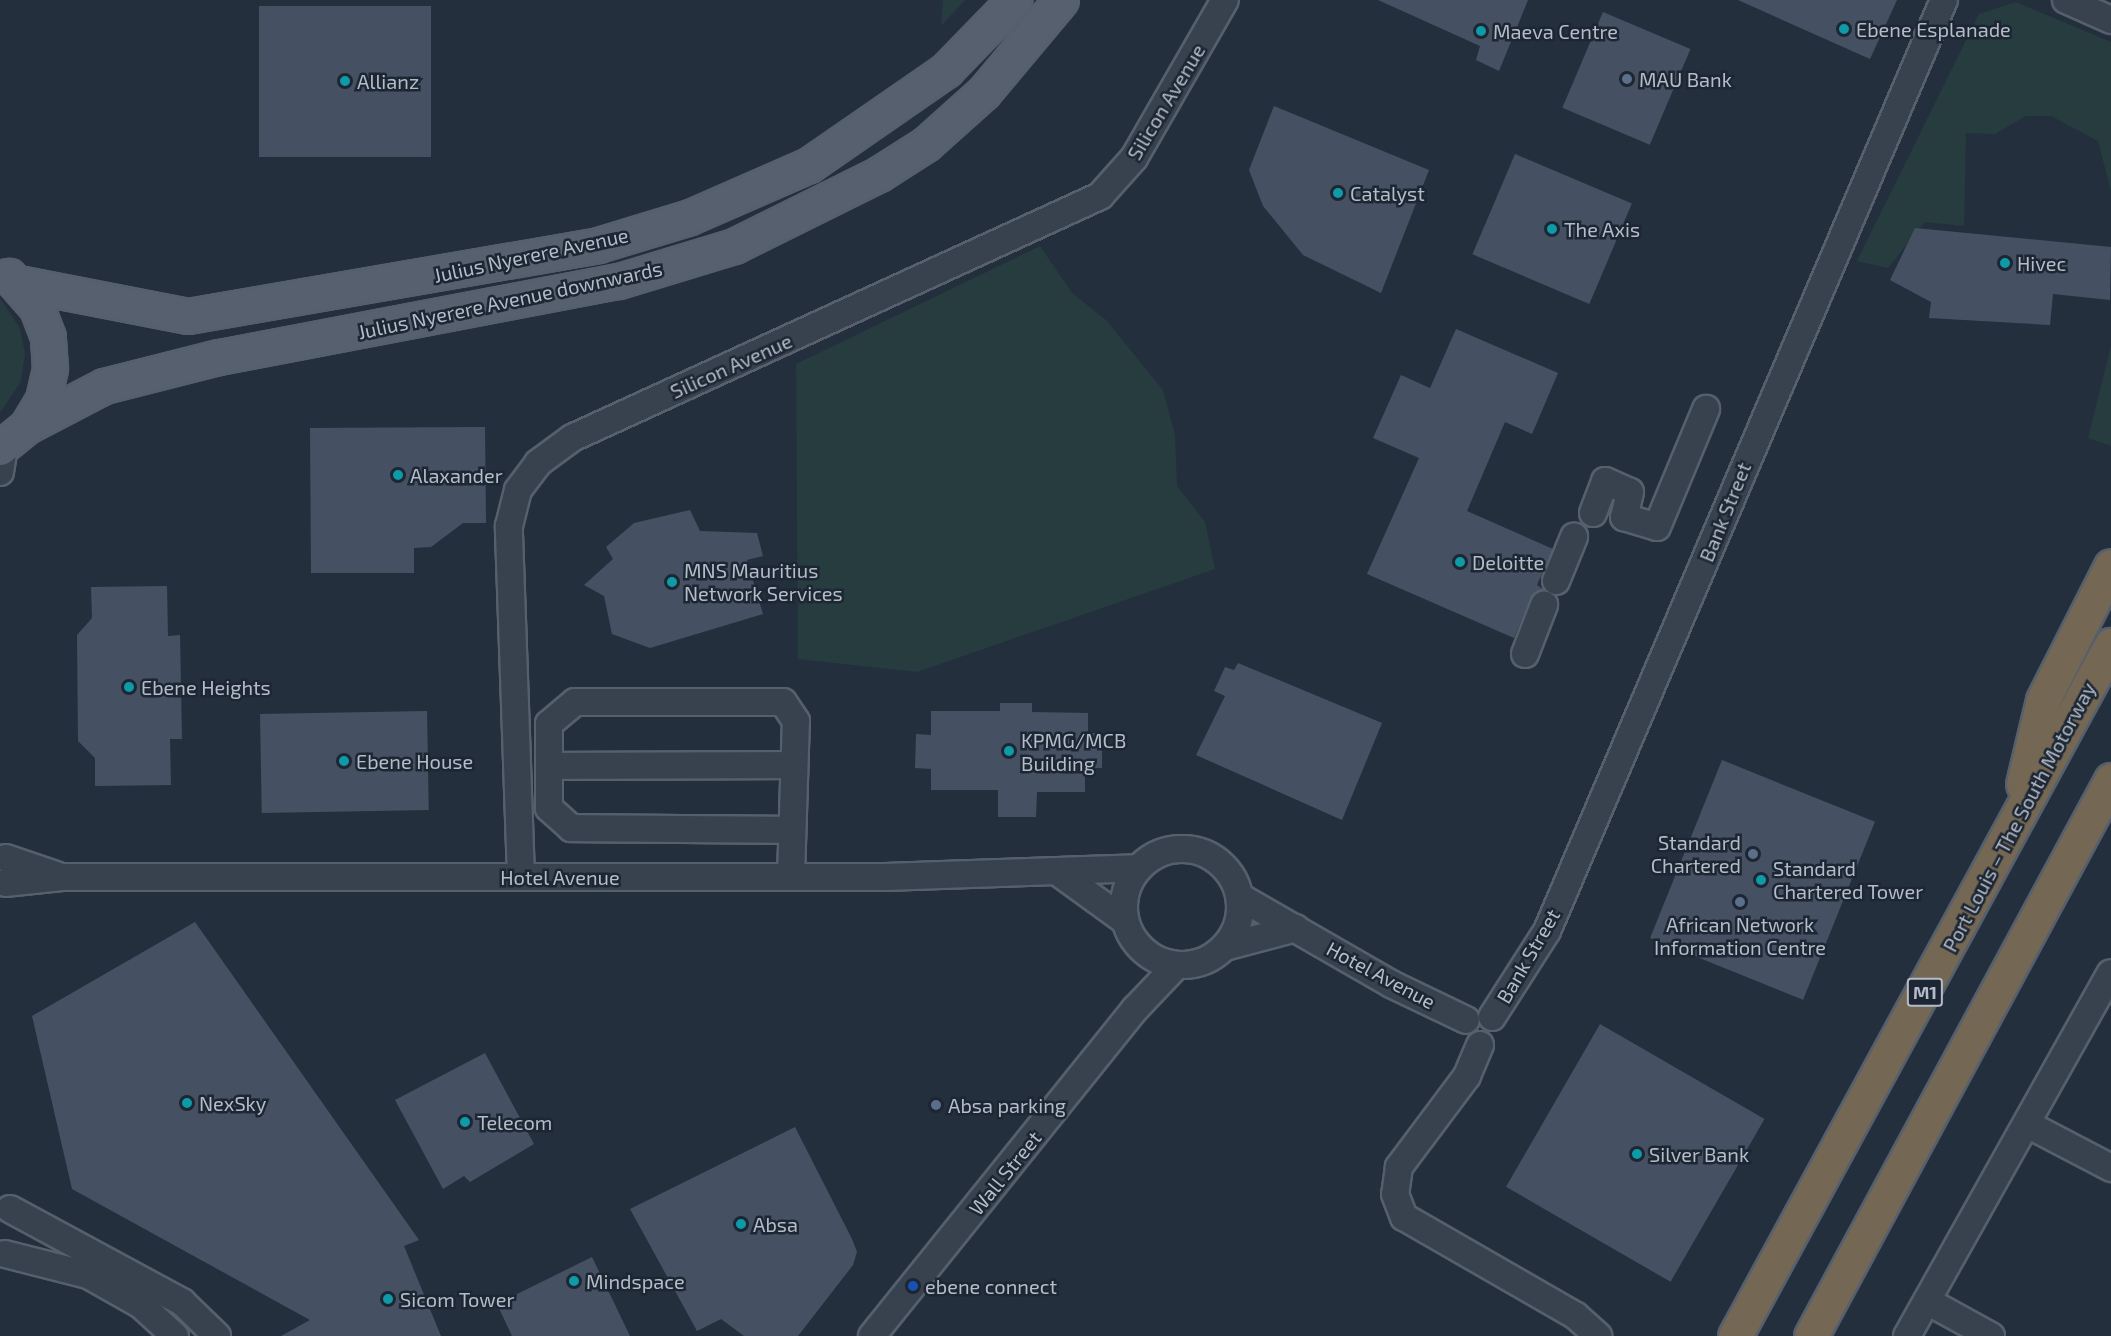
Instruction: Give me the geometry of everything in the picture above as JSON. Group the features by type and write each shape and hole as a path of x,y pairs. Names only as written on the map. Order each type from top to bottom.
{"highway":[{"path":"2011,833 2043,700 2111,566"},
{"name":"Port Louis – The South Motorway","path":"1736,1336 2111,645"},
{"path":"1811,1336 2111,780"},
{"path":"2025,941 2111,812"}],"main road":[{"name":"Julius Nyerere Avenue","path":"9,277 188,316 598,245 690,217 809,165 946,70 1014,0"},
{"name":"Julius Nyerere Avenue downwards","path":"8,448 104,386 219,357 619,281 734,246 879,174 926,144 984,92 1061,0"},
{"path":"8,448 43,399 50,358 37,308 9,277"}],"street":[{"name":"Silicon Avenue","path":"521,878 509,526 518,490 538,463 572,438 1100,196 1134,158 1225,0"},
{"name":"Bank Street","path":"1492,1017 1547,931 1945,0"},
{"path":"1933,27 1963,0"},
{"path":"2066,0 2111,20"},
{"path":"1593,513 1605,481 1630,492 1624,518 1657,527 1706,409"},
{"path":"1556,581 1575,537"},
{"path":"1525,654 1545,605"},
{"path":"791,877 796,721 783,702 575,702 561,709 549,724 549,808 571,828 792,830"},
{"path":"549,766 794,765"},
{"path":"1124,920 1123,902 1138,868 1170,850 1207,854 1222,865 1240,897 1240,915 1225,947"},
{"name":"Hotel Avenue","path":"3,852 62,877"},
{"path":"3,852 3,888"},
{"name":"Hotel Avenue","path":"3,888 62,877 791,877 1059,873 1138,868"},
{"path":"1059,873 1124,920 1143,952 1176,966 1211,958 1225,947 1296,928"},
{"name":"Hotel Avenue","path":"1240,897 1391,984 1466,1020"},
{"path":"1135,1009 1143,952"},
{"name":"Wall Street","path":"872,1336 1135,1009 1176,966"},
{"path":"1907,1336 2111,973"},
{"path":"1480,1045 1467,1038 1466,1020 1479,1012 1492,1017 1494,1037 1480,1045 1467,1076 1399,1167 1395,1194 1404,1217 1576,1316 1598,1336"},
{"path":"2026,1124 2111,1168"},
{"path":"5,1202 14,1232 3,1256 88,1275 141,1305 175,1336"},
{"path":"5,1202 164,1291 217,1336"},
{"path":"1927,1300 1991,1336"}],"green space":[{"path":"943,0 965,0 941,26"},
{"path":"2016,2 2111,42 2111,191 2098,141 2051,116 2026,116 1995,134 1966,133 1964,226 1925,222 1888,268 1857,261 1979,14"},
{"path":"1040,246 1072,293 1106,320 1163,390 1175,435 1177,486 1205,522 1215,569 917,672 798,659 796,364"},
{"path":"0,298 20,328 25,354 21,381 0,413"},
{"path":"2111,346 2111,446 2088,438"}],"building":[{"name":"Maeva Centre","path":"1378,0 1528,0 1499,71 1476,60 1480,46"},
{"name":"Ebene Esplanade","path":"1738,0 1897,0 1870,59"},
{"name":"Allianz","path":"259,6 431,6 431,157 259,157"},
{"name":"MAU Bank","path":"1603,12 1690,49 1650,145 1562,108"},
{"name":"Catalyst","path":"1274,106 1429,170 1381,293 1303,255 1263,206 1249,170"},
{"name":"The Axis","path":"1515,154 1632,204 1589,304 1472,254"},
{"name":"Hivec","path":"1915,228 2111,247 2110,300 2053,294 2050,325 1929,318 1931,302 1890,280"},
{"path":"1456,329 1558,373 1532,434 1505,422 1467,511 1553,549 1537,585 1544,590 1530,599 1514,638 1367,574 1419,458 1373,438 1401,375 1430,388"},
{"name":"Alaxander","path":"485,427 486,523 463,523 431,547 414,548 414,573 311,573 310,428"},
{"name":"MNS Mauritius Network Services","path":"690,510 700,531 757,533 763,556 747,560 763,614 650,648 612,634 604,596 584,585 613,559 606,547 634,523"},
{"name":"Ebene Heights","path":"167,586 168,636 180,635 182,739 170,739 171,785 95,786 95,758 78,741 77,635 92,618 91,587"},
{"path":"1238,663 1382,723 1342,820 1196,755 1225,696 1214,691 1225,667 1234,670"},
{"name":"KPMG/MCB Building","path":"1000,703 1032,703 1032,712 1088,713 1088,733 1102,733 1102,768 1085,768 1085,792 1037,792 1036,817 998,817 998,790 931,790 931,769 915,768 916,734 931,735 931,711 1000,711"},
{"name":"Ebene House","path":"427,711 429,810 262,813 260,714"},
{"name":"Standard Chartered Tower","path":"1722,760 1875,822 1803,1000 1650,938"},
{"name":"NexSky","path":"195,922 419,1240 404,1246 441,1336 281,1336 310,1320 72,1189 32,1016"},
{"name":"Silver Bank","path":"1600,1024 1765,1119 1671,1282 1506,1187"},
{"name":"Telecom","path":"485,1053 534,1144 470,1182 464,1176 443,1189 395,1100"},
{"name":"Absa","path":"795,1127 852,1239 857,1252 853,1265 798,1336 744,1336 721,1319 697,1331 630,1209"},
{"name":"Mindspace","path":"592,1257 630,1336 512,1336 497,1304"}],"place":[{"name":"Ebene Esplanade","path":"1844,29"},
{"name":"Maeva Centre","path":"1481,31"},
{"name":"MAU Bank","path":"1627,79"},
{"name":"Allianz","path":"345,81"},
{"name":"Catalyst","path":"1338,193"},
{"name":"The Axis","path":"1552,229"},
{"name":"Hivec","path":"2005,263"},
{"name":"Alaxander","path":"398,475"},
{"name":"Deloitte","path":"1460,562"},
{"name":"MNS Mauritius Network Services","path":"672,582"},
{"name":"Ebene Heights","path":"129,687"},
{"name":"KPMG/MCB Building","path":"1009,751"},
{"name":"Ebene House","path":"344,761"},
{"name":"Standard Chartered","path":"1753,854"},
{"name":"Standard Chartered Tower","path":"1761,880"},
{"name":"African Network Information Centre","path":"1740,902"},
{"name":"NexSky","path":"187,1103"},
{"name":"Absa parking","path":"936,1105"},
{"name":"Telecom","path":"465,1122"},
{"name":"Silver Bank","path":"1637,1154"},
{"name":"Absa","path":"741,1224"},
{"name":"Mindspace","path":"574,1281"},
{"name":"ebene connect","path":"913,1286"},
{"name":"Sicom Tower","path":"388,1299"}]}
